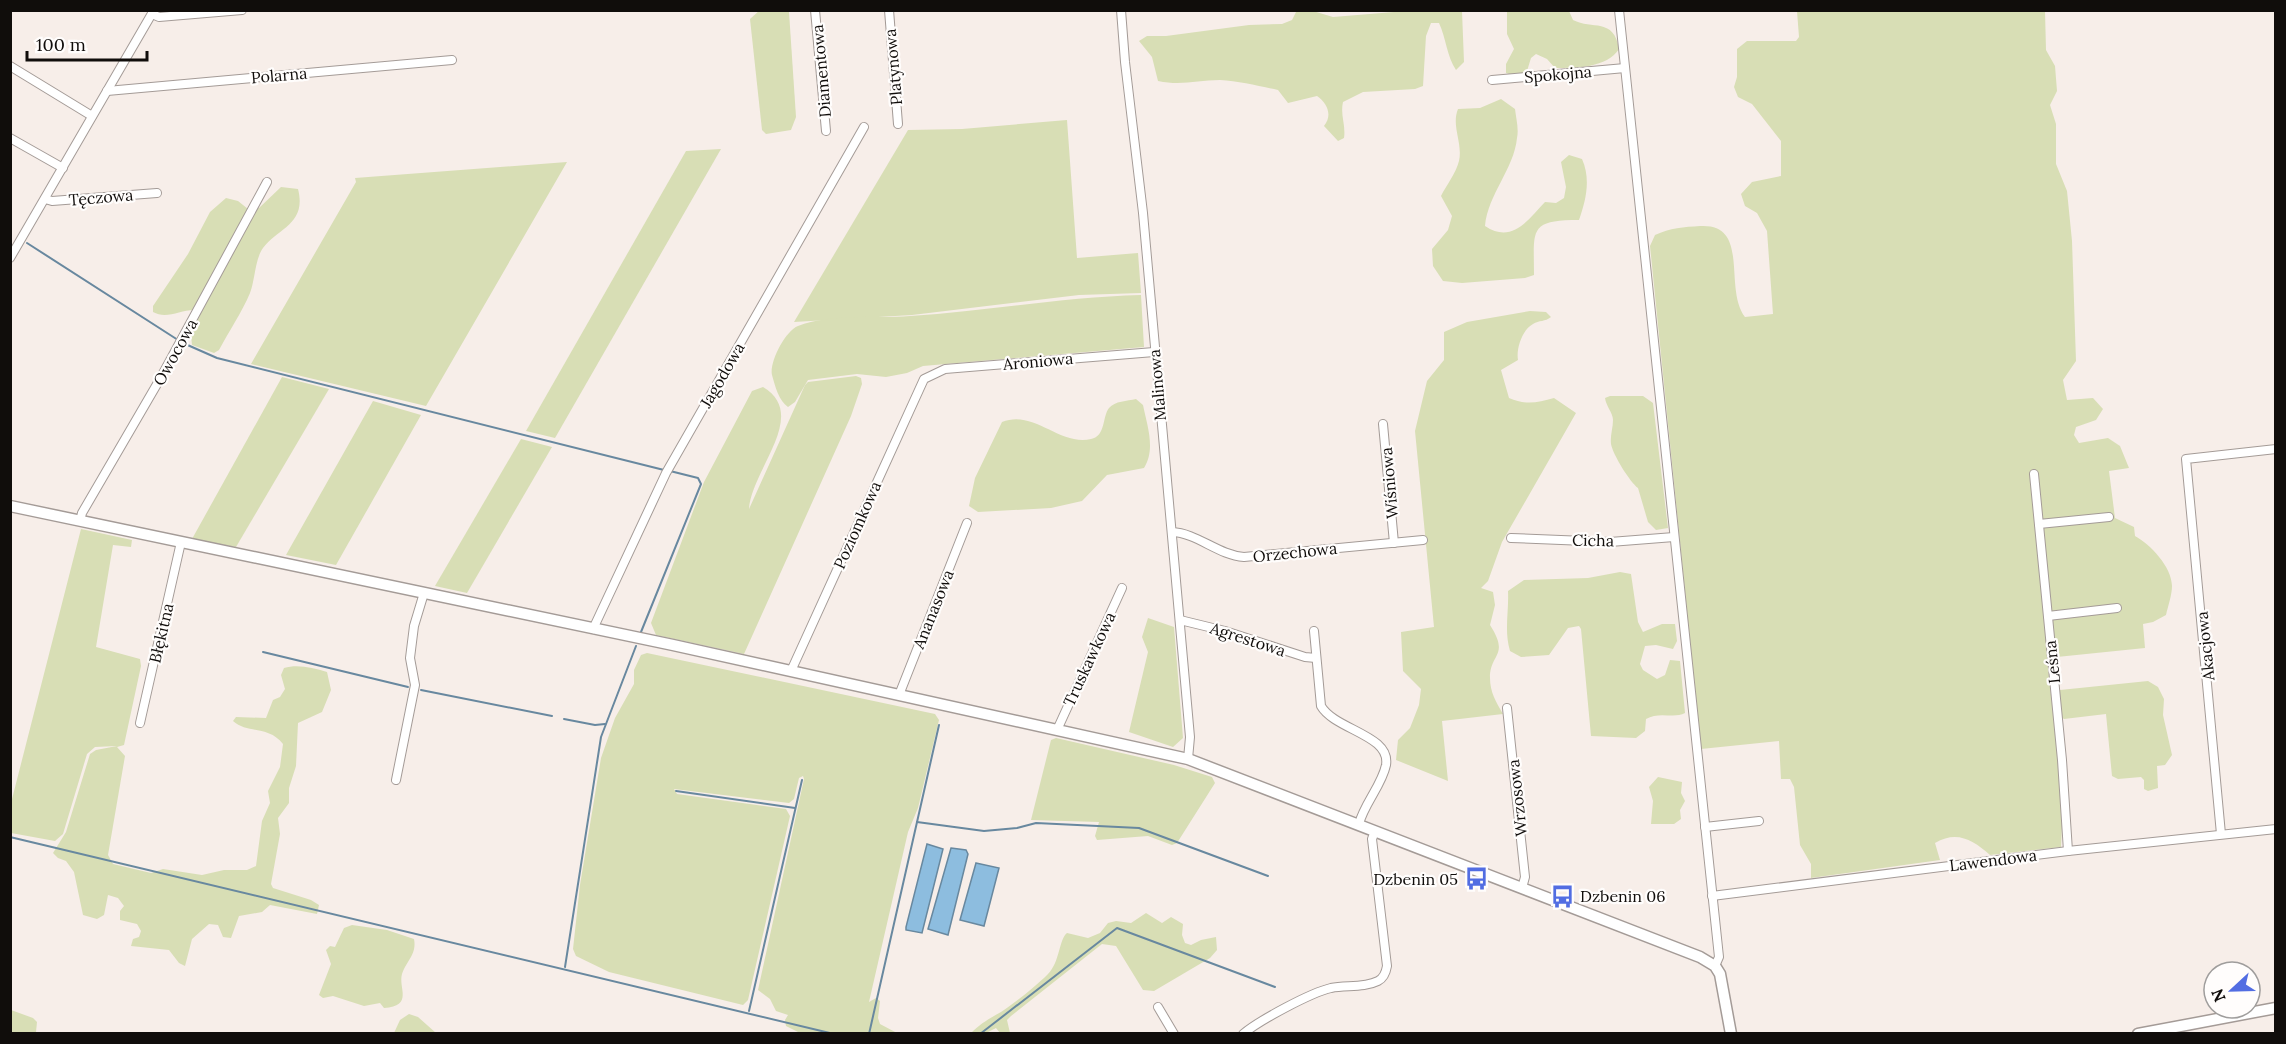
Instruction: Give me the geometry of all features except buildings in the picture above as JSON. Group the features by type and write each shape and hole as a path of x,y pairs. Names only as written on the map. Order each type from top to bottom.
{"street":[{"path":"10,258 14,246 45,199 153,12 159,17 242,10"},
{"name":"Diamentowa","path":"815,10 826,131"},
{"name":"Platynowa","path":"888,10 898,124"},
{"name":"Malinowa","path":"1121,10 1143,213 1180,620 1190,736 1188,759"},
{"path":"1619,10 1719,957 1715,966"},
{"name":"Polarna","path":"107,91 452,60"},
{"path":"10,66 92,116"},
{"name":"Spokojna","path":"1492,80 1625,68"},
{"name":"Jagodowa","path":"592,628 666,473 864,127"},
{"path":"10,138 63,168"},
{"name":"Owocowa","path":"81,521 82,513 160,379 267,182"},
{"name":"Tęczowa","path":"45,199 52,201 157,193"},
{"name":"Aroniowa","path":"924,379 945,369 1154,352"},
{"name":"Poziomkowa","path":"791,671 924,379"},
{"name":"Wiśniowa","path":"1383,424 1394,543"},
{"name":"Akacjowa","path":"2221,834 2186,459 2276,449"},
{"name":"Leśna","path":"2034,474 2068,850"},
{"path":"10,506 592,628 1188,759 1686,951 1715,966 1722,982 1731,1034"},
{"path":"2039,524 2109,517"},
{"name":"Ananasowa","path":"899,695 967,523"},
{"name":"Orzechowa","path":"1172,532 1181,532 1224,553 1244,557 1423,540"},
{"name":"Cicha","path":"1511,538 1610,542 1674,537"},
{"name":"Błękitna","path":"140,723 181,542"},
{"name":"Truskawkowa","path":"1057,730 1122,588"},
{"path":"396,780 415,686 410,658 414,626 424,593"},
{"path":"2048,616 2117,608"},
{"name":"Agrestowa","path":"1180,620 1225,631 1305,657 1316,658"},
{"path":"1314,630 1321,706 1326,715 1382,746 1386,756 1386,767 1359,824"},
{"name":"Wrzosowa","path":"1507,708 1525,878 1522,888"},
{"path":"1705,827 1759,821"},
{"name":"Lawendowa","path":"1712,896 2068,850 2276,829"},
{"path":"1243,1034 1331,988 1371,983 1380,980 1385,974 1387,966 1372,839 1375,831"},
{"path":"1158,1007 1174,1034"},
{"path":"2139,1034 2276,1008"}],"green space":[{"path":"760,10 789,12 796,117 791,130 766,134 762,130 750,19"},
{"path":"1297,10 1313,11 1333,17 1406,11 1462,11 1464,62 1456,70 1439,23 1431,23 1426,36 1423,86 1415,89 1363,92 1343,102 1344,138 1338,141 1324,126 1328,118 1328,110 1317,96 1288,103 1278,90 1242,83 1220,80 1182,83 1158,81 1152,57 1139,41 1147,36 1166,36 1249,25 1282,24 1292,20"},
{"path":"1507,11 1569,11 1573,20 1607,28 1616,39 1619,49 1607,60 1590,66 1572,68 1555,68 1547,59 1536,54 1531,58 1527,71 1515,76 1506,73 1506,64 1514,49 1507,34"},
{"path":"1797,11 2045,11 2046,50 2055,66 2057,91 2050,105 2056,124 2056,164 2067,191 2072,241 2076,361 2063,380 2067,400 2093,398 2103,409 2096,420 2076,427 2074,435 2079,443 2108,438 2120,446 2129,468 2109,471 2115,518 2134,527 2135,536 2147,545 2164,564 2172,586 2166,615 2143,624 2145,648 2047,658 2063,805 2061,847 1990,855 1971,841 1950,837 1935,843 1940,860 1811,878 1811,864 1800,845 1794,787 1790,779 1781,779 1779,741 1701,749 1650,246 1655,235 1666,231 1683,227 1716,228 1725,235 1731,246 1736,290 1739,305 1745,317 1773,314 1767,231 1757,213 1745,206 1741,194 1752,182 1781,176 1781,141 1752,104 1738,97 1734,87 1737,77 1737,49 1747,41 1796,41 1799,37"},
{"path":"1501,99 1515,109 1518,135 1511,160 1487,214 1485,226 1495,231 1511,231 1519,228 1545,202 1556,203 1564,198 1566,187 1561,162 1569,155 1582,159 1585,167 1586,190 1582,212 1579,220 1550,222 1537,231 1534,247 1534,275 1525,278 1462,283 1443,281 1433,266 1432,249 1448,230 1452,216 1441,196 1459,161 1460,148 1456,115 1458,109 1480,108"},
{"path":"1067,120 1077,258 1138,253 1141,293 1079,295 912,315 794,322 908,130 962,129"},
{"path":"721,149 555,438 526,431 686,151"},
{"path":"567,162 426,406 251,364 356,182 355,178"},
{"path":"281,187 298,189 300,201 295,218 269,241 260,253 250,293 219,350 214,353 192,345 191,335 199,317 196,310 164,315 153,312 153,306 188,254 210,212 226,198 238,201 248,209 259,208"},
{"path":"1141,295 1144,347 923,366 907,373 886,377 857,374 808,380 795,402 788,407 780,397 772,375 775,356 788,334 798,326 824,319 939,314 1083,298"},
{"path":"1530,311 1546,312 1551,317 1529,327 1521,340 1518,360 1501,370 1509,398 1520,402 1531,402 1554,398 1576,413 1502,542 1488,581 1481,588 1493,592 1495,605 1490,625 1496,635 1499,649 1491,670 1490,683 1503,714 1442,721 1448,781 1396,760 1398,740 1410,728 1419,705 1421,689 1403,671 1401,632 1434,627 1415,431 1427,381 1444,360 1444,332 1467,322"},
{"path":"856,376 861,378 862,384 851,416 744,654 656,635 651,623 704,482 752,391 763,387 776,399 781,412 780,428 752,494 749,509 805,385 808,382"},
{"path":"282,377 329,389 236,547 192,539"},
{"path":"1643,396 1653,403 1668,528 1656,530 1648,522 1638,488 1626,474 1612,449 1613,417 1605,398"},
{"path":"1136,399 1143,405 1150,437 1148,461 1144,468 1107,475 1082,501 1051,508 978,512 969,506 975,478 1002,422 1014,419 1025,420 1068,437 1079,440 1091,439 1099,434 1109,408 1114,404"},
{"path":"373,401 421,415 336,565 286,555"},
{"path":"521,439 552,447 467,593 435,586"},
{"path":"81,529 132,540 131,547 113,545 96,647 140,659 141,666 124,745 117,747 125,756 108,855 113,864 151,873 163,869 202,875 224,870 247,870 256,866 262,821 270,803 268,791 280,767 283,744 271,734 239,725 233,721 236,717 266,718 273,700 280,697 285,689 281,675 284,668 300,666 316,669 327,672 331,690 322,712 298,723 296,766 289,788 289,803 278,818 280,834 271,884 273,888 311,900 319,905 317,914 270,905 262,912 239,916 231,938 223,937 218,925 209,924 192,939 185,966 179,963 169,950 131,946 133,939 139,937 141,931 137,924 120,920 120,911 124,906 118,898 108,895 104,915 97,919 83,915 74,872 66,861 53,853 66,832 90,754 96,750 117,746 95,747 87,754 63,834 55,841 11,833 11,803"},
{"path":"1620,572 1631,574 1638,622 1643,632 1662,624 1675,624 1677,641 1673,649 1656,645 1645,646 1640,664 1643,670 1657,679 1665,675 1670,660 1680,661 1685,713 1646,719 1645,731 1636,738 1591,736 1579,626 1568,628 1549,655 1521,657 1510,651 1507,636 1508,591 1524,580 1588,578"},
{"path":"1148,618 1174,627 1183,738 1173,747 1129,732 1148,652 1142,637"},
{"path":"647,653 935,714 939,720 918,808 908,832 869,1002 876,998 880,1001 878,1018 880,1024 897,1033 798,1032 786,1026 785,1020 788,1015 776,1011 770,999 758,990 803,776 799,778 794,799 789,803 674,789 677,794 786,809 790,816 748,1000 743,1005 609,972 576,956 573,949 580,885 601,758 615,718 634,684 634,670 641,655"},
{"path":"2148,681 2158,687 2164,699 2163,715 2172,755 2165,765 2157,766 2158,788 2148,791 2144,789 2144,780 2141,777 2118,779 2112,776 2106,714 2064,719 2060,716 2057,694 2060,690"},
{"path":"1056,738 1174,765 1212,777 1215,783 1177,843 1172,845 1148,836 1097,840 1095,836 1099,822 1031,820 1051,740"},
{"path":"1658,777 1682,782 1681,793 1685,801 1680,810 1681,819 1674,824 1651,824 1653,801 1649,787"},
{"path":"1146,913 1162,923 1171,917 1183,924 1182,935 1185,943 1191,945 1216,937 1217,950 1210,958 1154,991 1143,990 1116,946 1102,944 1011,1016 1007,1020 1010,1033 1000,1033 996,1028 986,1033 971,1033 1019,999 1048,974 1067,933 1088,938 1100,933 1108,923 1116,921 1131,923"},
{"path":"352,925 387,930 414,939 413,953 402,974 403,996 399,1004 384,1008 380,1003 364,1006 333,996 323,998 319,995 331,964 326,950 330,946 335,947 344,928"},
{"path":"11,1010 33,1018 37,1022 36,1032 11,1033"},
{"path":"409,1014 418,1017 436,1033 394,1033 400,1020"}],"water":[{"path":"927,844 943,849 922,933 906,930 906,927"},
{"path":"951,848 966,850 968,854 948,935 928,929"},
{"path":"976,863 999,868 984,926 960,920"}],"waterway":[{"path":"27,243 178,340"},
{"path":"183,343 217,358 664,470"},
{"path":"641,632 701,484 698,478 670,471"},
{"path":"565,967 601,737 636,646"},
{"path":"263,652 408,687"},
{"path":"421,690 552,716"},
{"path":"564,719 595,725 605,724"},
{"path":"869,1034 939,725"},
{"path":"749,1011 802,780"},
{"path":"676,791 795,808"},
{"path":"917,822 984,831 1017,828 1036,823 1139,828 1268,876"},
{"path":"10,837 834,1034"},
{"path":"980,1034 1117,928 1275,987"}],"place":[{"name":"Dzbenin 05","path":"1476,879"},
{"name":"Dzbenin 06","path":"1562,896"}]}
